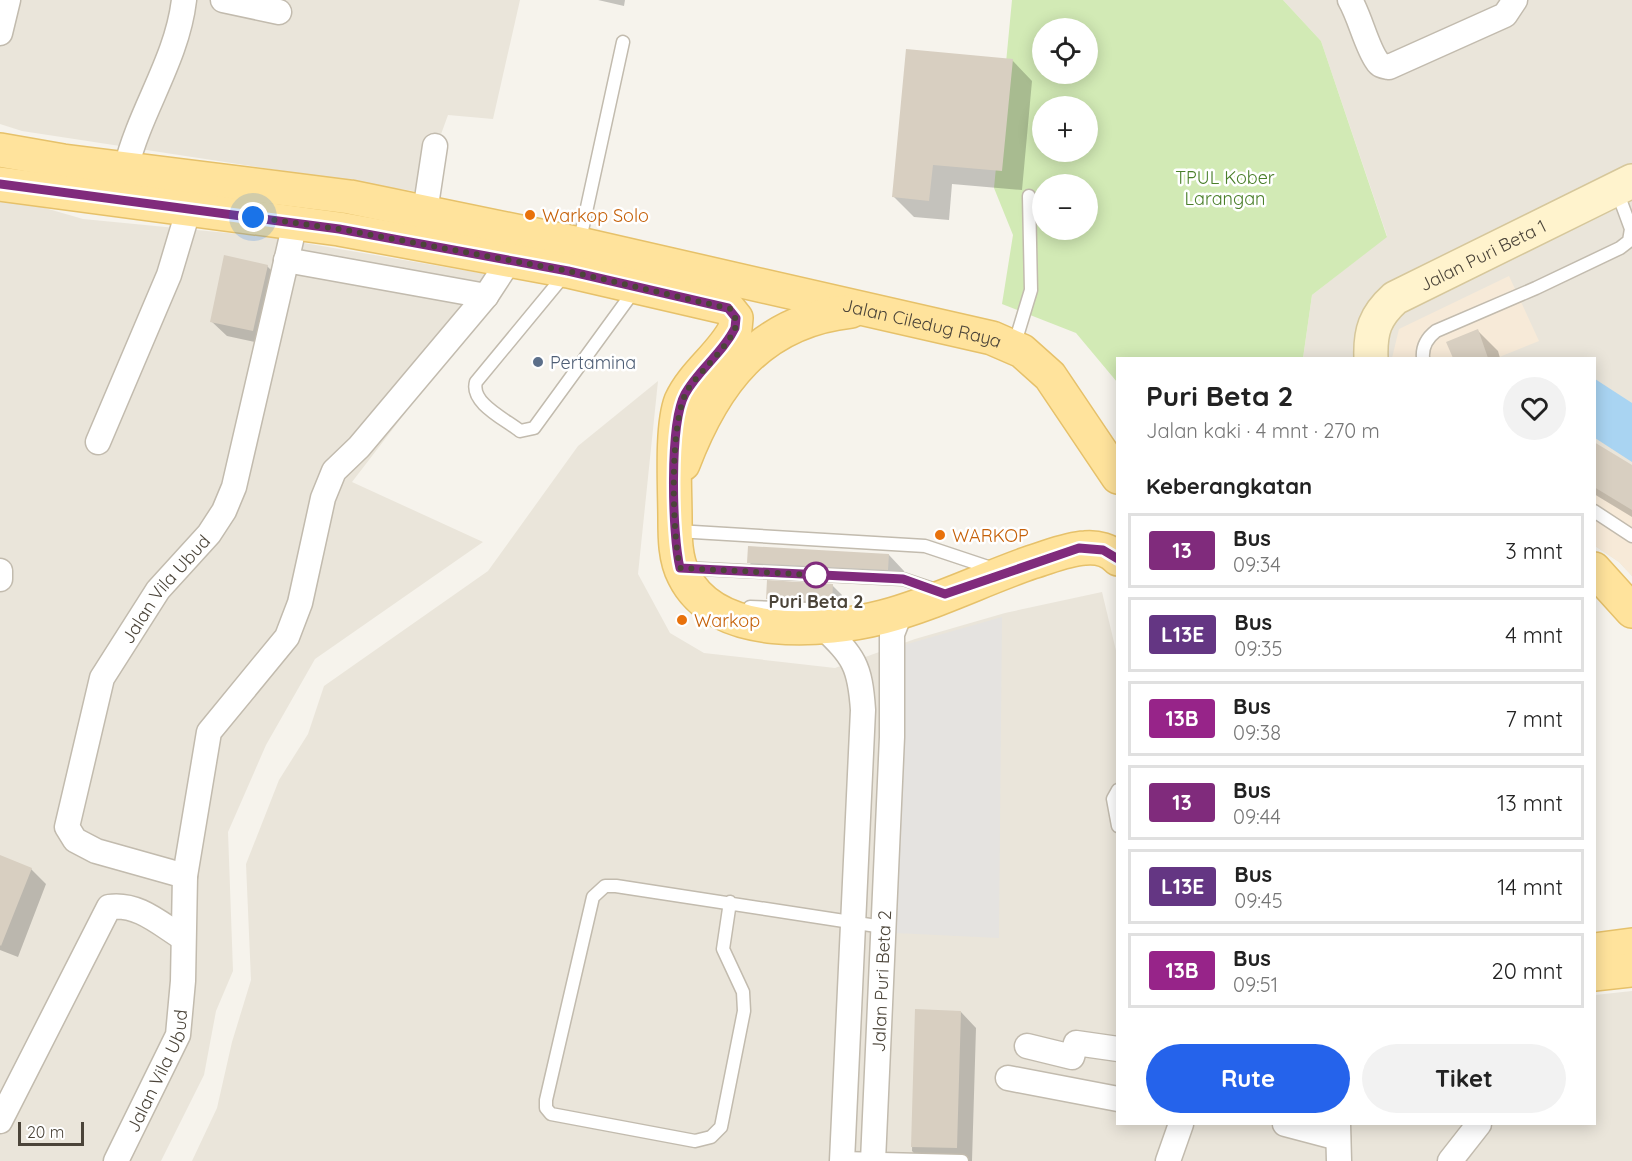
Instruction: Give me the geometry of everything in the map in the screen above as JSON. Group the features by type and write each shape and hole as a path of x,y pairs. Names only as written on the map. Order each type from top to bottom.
{"main road":[{"path":"3,158 126,168 350,197 527,233 573,257"},
{"path":"0,184 295,223 510,261 573,257"},
{"name":"Jalan Ciledug Raya","path":"573,257 727,292 874,310 992,338 1022,351 1050,376 1116,474"},
{"path":"727,292 736,326 693,382 680,404 675,485 675,531 687,579 713,608 739,620 770,626 822,626 868,621 1064,552 1085,548 1103,550 1116,558"},
{"path":"675,485 706,411 721,386 750,354 768,340 802,322 836,312 874,310"},
{"path":"1596,571 1632,611"},
{"path":"1596,950 1632,945"},
{"path":"1596,974 1632,970"}],"street":[{"path":"0,33 8,0"},
{"path":"126,168 133,139 173,49 184,0"},
{"path":"223,0 279,12"},
{"path":"1350,0 1362,23 1375,59 1381,65 1389,67 1505,15 1515,0"},
{"path":"425,212 435,146"},
{"name":"Jalan Puri Beta 1","path":"1371,357 1373,328 1380,311 1395,298 1624,186"},
{"path":"98,442 169,275 189,208"},
{"name":"Jalan Vila Ubud","path":"185,876 96,851 75,840 68,827 102,678 158,590 209,534 224,511 234,487 295,223"},
{"name":"Jalan Vila Ubud","path":"116,1161 178,1035 183,981 185,876 209,732 287,637 300,603 323,498 334,471 359,447 486,296 527,233"},
{"path":"286,260 486,296"},
{"path":"0,570 0,579"},
{"name":"Jalan Puri Beta 2","path":"874,1160 889,801 892,634 922,603"},
{"name":"Jalan Puri Beta 2","path":"822,626 845,648 856,665 862,710 842,1160"},
{"path":"862,710 892,708"},
{"path":"858,804 889,801"},
{"path":"0,1121 109,907 123,905 138,909 183,938"},
{"path":"1026,1046 1072,1057 1076,1043 1116,1049"},
{"path":"846,1060 877,1060"},
{"path":"1008,1078 1116,1099"},
{"path":"1168,1161 1181,1125"},
{"path":"1288,1125 1338,1141"},
{"path":"1458,1159 1478,1125"}],"lane":[{"path":"623,42 573,257 476,382 474,390 477,398 520,431 534,428 650,274"},
{"path":"1423,357 1422,351 1429,337 1436,331 1536,288 1620,248 1629,241 1631,229 1624,186"},
{"path":"1014,348 1031,290 1029,196"},
{"path":"1596,512 1632,536"},
{"path":"675,531 925,546 1004,572"},
{"path":"687,579 723,604 756,608 853,611 922,603"},
{"path":"687,579 903,579 922,603"},
{"path":"1116,794 1113,799 1116,815"},
{"path":"730,902 723,949 743,992 744,1011 721,1127 711,1137 695,1141 551,1114 546,1108 546,1100 593,897 598,890 616,886 730,902 883,927"},
{"path":"842,1160 962,1161"}],"shaded area":[{"path":"0,0 520,0 493,119 448,115 420,192 22,131 0,124"},
{"path":"1283,0 1632,0 1632,576 1619,562 1596,547 1596,357 1303,357 1312,295 1387,236 1321,41"},
{"path":"0,195 83,219 269,237 509,278 352,482 483,542 315,659 266,745 228,832 233,971 216,1011 204,1075 161,1161 0,1161"},
{"path":"1509,276 1539,341 1499,357 1392,357 1399,329"},
{"name":"Puri Beta 2","path":"658,381 638,574 670,633 704,653 835,668 915,639 1005,613 1102,592 1116,651 1116,1125 1596,1125 1596,995 1632,991 1632,1161 192,1161 217,1108 232,1042 251,980 246,864 279,780 308,734 324,686 488,571 578,446"},
{"path":"1596,445 1632,467 1632,576 1619,562 1596,547"},
{"path":"1002,617 999,938 895,933 904,645"}],"green space":[{"name":"TPUL Kober Larangan","path":"1012,0 1283,0 1321,41 1387,237 1312,295 1303,357 1116,357 1116,381 1076,333 1002,304 1013,235 994,188"}],"water":[{"path":"1596,380 1632,403 1632,462 1596,439"}],"building":[{"path":"906,49 1013,59 1002,171 933,165 929,201 892,197"},
{"path":"224,255 268,265 253,331 210,322"},
{"path":"1478,329 1488,357 1453,357 1446,342"},
{"path":"1596,443 1632,465 1632,510 1596,488"},
{"path":"748,546 889,554 888,570 747,563"},
{"path":"767,580 833,584 832,602 766,599"},
{"path":"0,855 32,868 1,946 0,945"},
{"path":"915,1009 961,1011 957,1148 911,1147"}],"bus line":[{"name":"13","path":"0,184 339,229 568,271 731,309 737,322 732,335 697,376 678,411 675,531 680,568 903,579 945,594 1079,548 1103,550 1116,557"}],"place":[{"name":"Warkop Solo","path":"530,215"},
{"name":"Pertamina","path":"538,362"},
{"name":"WARKOP","path":"940,535"},
{"name":"Puri Beta 2","path":"816,575"},
{"name":"Warkop","path":"682,620"}],"route":[{"path":"253,217 339,229 568,271 731,309 737,322 734,332 693,382 678,411 675,531 680,568 816,575"}]}
